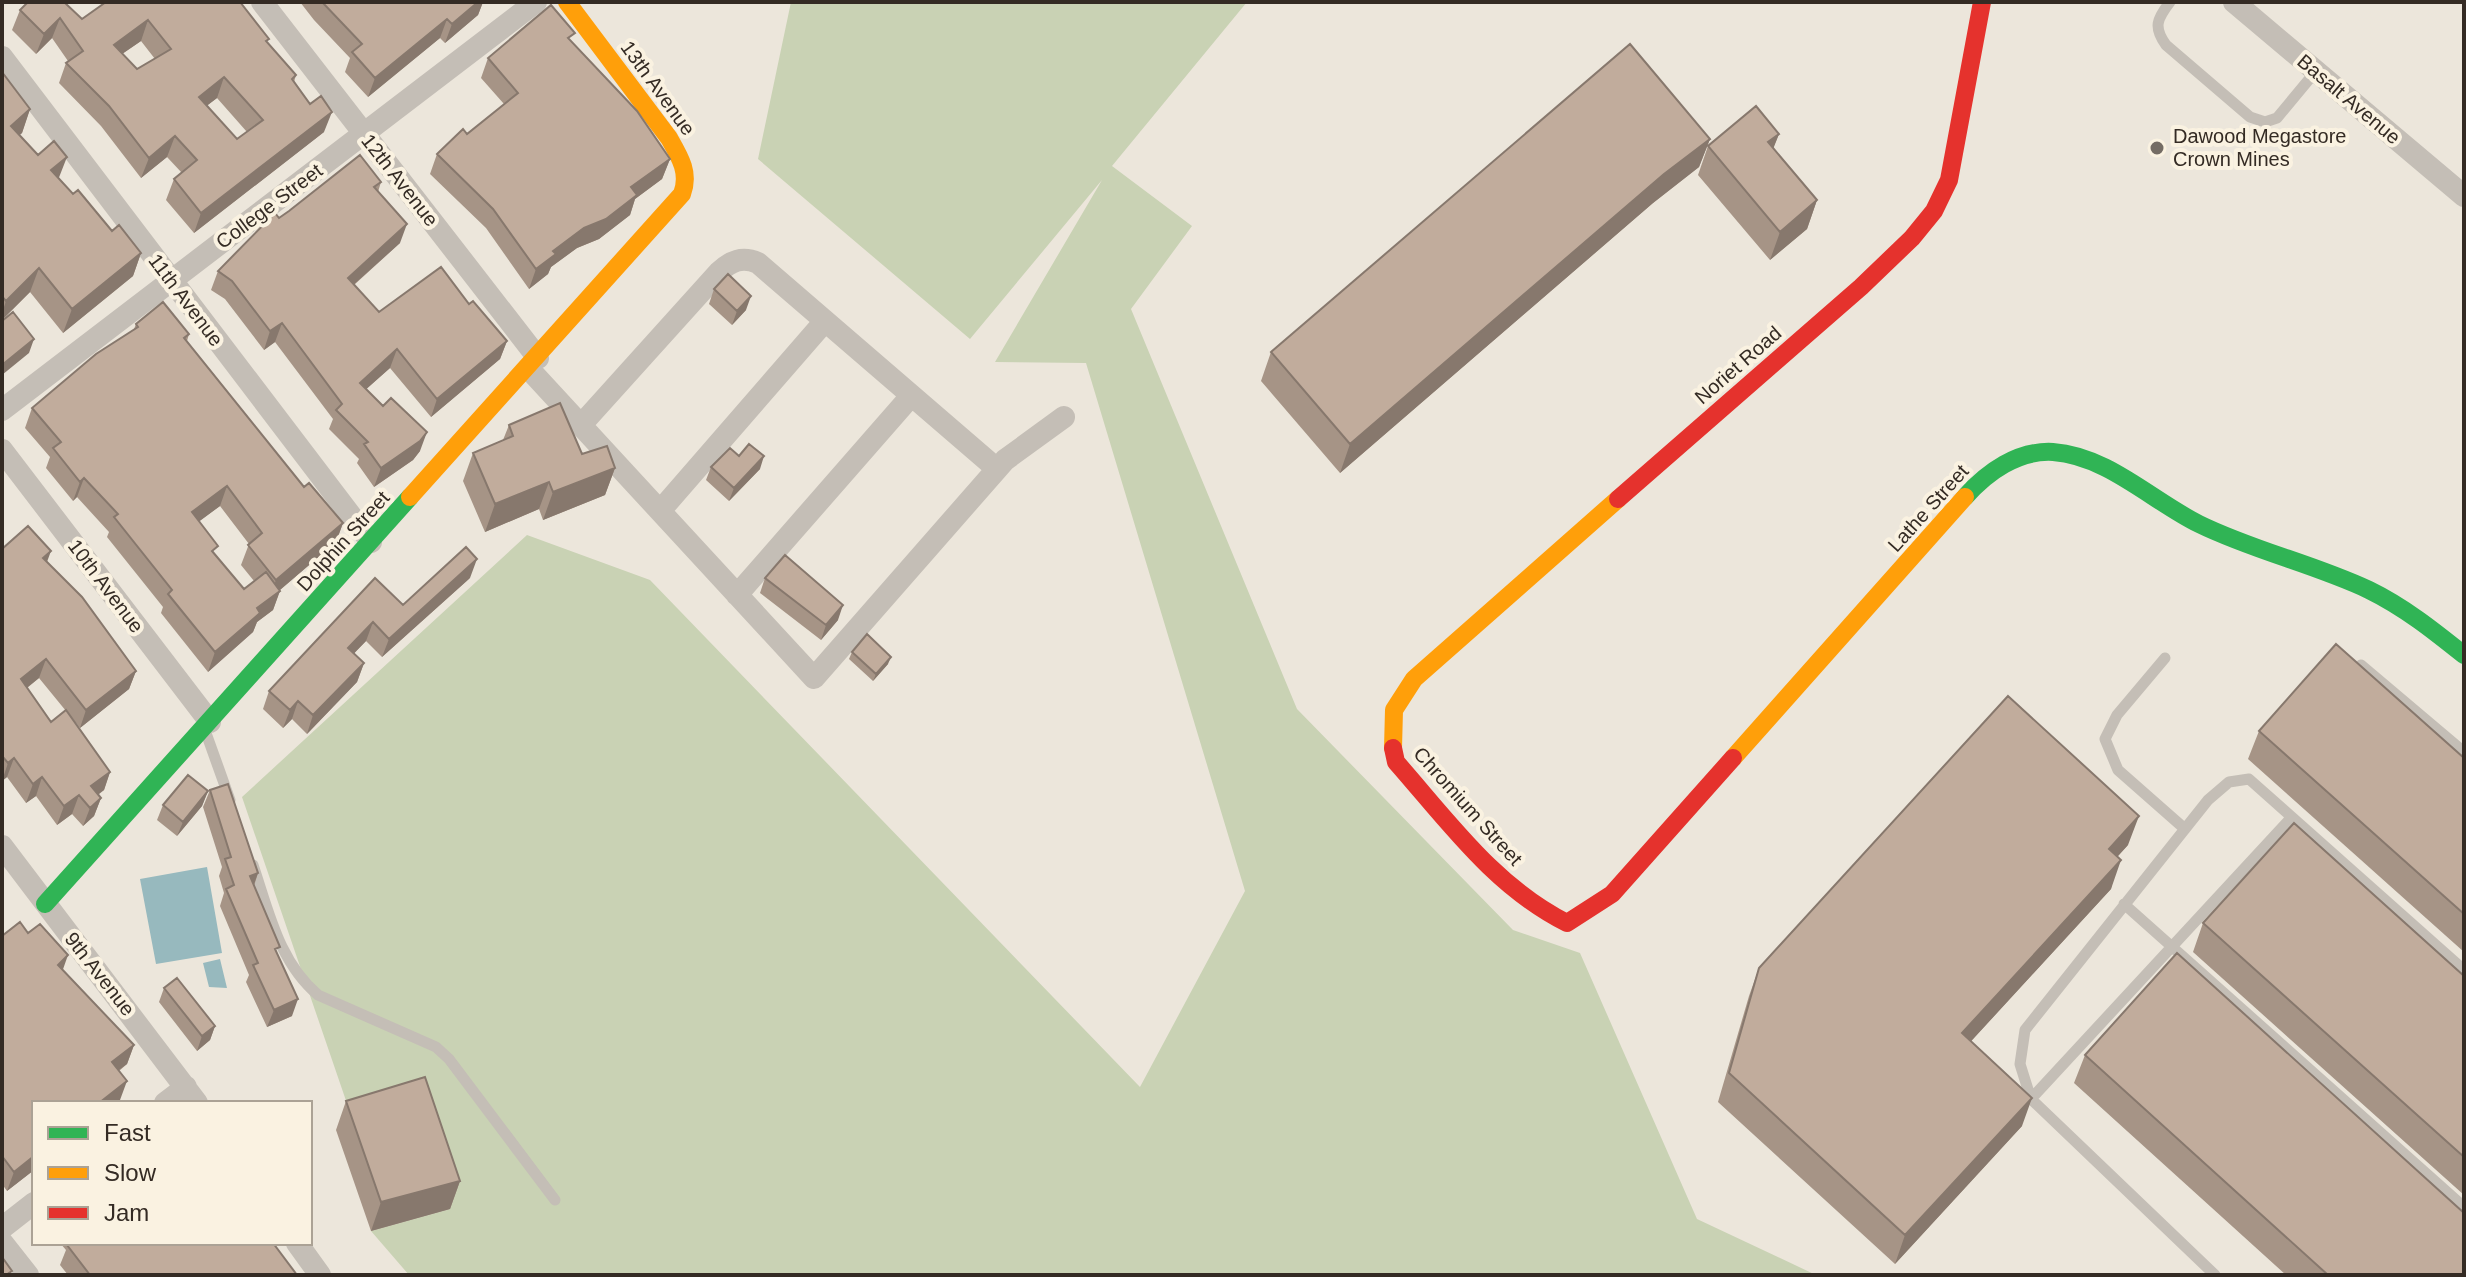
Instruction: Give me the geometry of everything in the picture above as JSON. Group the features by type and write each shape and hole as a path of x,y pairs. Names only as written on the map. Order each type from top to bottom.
{"street":[{"name":"12th Avenue","path":"262,2 581,425 814,678 997,469"},
{"name":"College Street","path":"2,410 536,2"},
{"name":"13th Avenue","path":"567,2 651,111 680,157 687,178 682,194 672,205"},
{"name":"Noriet Road","path":"1404,689 1861,287 1925,222 1942,200 1949,180 1982,2"},
{"name":"Basalt Avenue","path":"2234,2 2464,196"},
{"name":"11th Avenue","path":"2,57 371,542"},
{"name":"Dolphin Street","path":"45,904 534,363 672,205"},
{"path":"581,425 728,264 748,259 758,263 997,469 1064,417"},
{"path":"660,511 825,321"},
{"path":"737,595 911,396"},
{"name":"10th Avenue","path":"2,450 208,725"},
{"name":"Lathe Street","path":"1567,923 1612,894 1972,489 2014,457 2037,451 2066,453 2092,462 2189,519 2371,591 2410,613 2464,655"},
{"name":"Chromium Street","path":"1404,689 1390,717 1390,739 1396,762 1518,896 1544,914 1567,923"},
{"name":"9th Avenue","path":"2,846 192,1095"},
{"path":"172,1101 192,1095"},
{"path":"2,1228 32,1205"},
{"path":"2,1242 28,1275"},
{"path":"298,1245 320,1275"}],"lane":[{"path":"2170,2 2157,19 2158,33 2166,45 2250,117 2265,122 2277,118 2316,71"},
{"path":"2165,658 2117,715 2105,739 2118,770 2185,829"},
{"path":"2361,665 2464,752"},
{"path":"208,725 235,814"},
{"path":"2215,1275 2031,1099 2020,1064 2025,1030 2185,829 2229,782 2249,779 2464,970"},
{"path":"2031,1099 2291,818"},
{"path":"250,856 285,956 302,982 318,995 436,1047 449,1059 555,1200"},
{"path":"2124,904 2464,1207"}],"green space":[{"path":"791,2 1247,2 1112,166 1192,226 1131,309 1297,709 1513,930 1580,953 1697,1219 1816,1275 409,1275 371,1231 450,1209 354,1124 242,797 527,535 650,580 1140,1087 1245,891 1086,363 995,362 1102,180 970,339 758,159"}],"water":[{"path":"207,867 222,953 156,964 140,879"},
{"path":"220,959 227,988 209,987 203,963"}],"building":[{"path":"28,2 64,2 82,19 106,2 240,2 269,39 266,41 296,75 292,79 310,104 321,96 332,112 201,213 174,179 197,160 175,136 149,158 109,106 66,63 83,51 60,18 44,34 20,10","holes":["148,20 171,49 137,69 114,45","224,77 263,120 237,139 199,97"]},
{"path":"322,2 478,2 452,24 447,19 375,78 352,52 362,44"},
{"path":"551,5 575,33 568,38 637,111 670,159 631,187 637,195 606,219 584,228 553,251 556,254 536,269 493,209 437,154 463,129 467,134 518,93 488,58"},
{"path":"1630,44 1710,139 1664,174 1350,444 1271,352"},
{"path":"2,72 30,109 11,126 38,155 54,141 67,157 51,170 73,194 78,190 112,231 119,225 141,253 72,309 39,268 6,301 2,296"},
{"path":"1756,106 1779,134 1768,142 1817,200 1780,232 1708,146"},
{"path":"360,155 381,182 374,187 407,224 348,278 379,312 441,267 469,304 473,301 507,341 437,399 397,349 360,383 383,406 391,398 427,432 420,441 381,468 364,444 368,442 336,410 342,404 282,323 270,331 232,281 218,271 275,213 279,218"},
{"path":"728,274 751,296 737,311 714,289"},
{"path":"163,302 189,334 184,338 304,487 309,483 343,523 276,580 248,545 262,533 227,486 192,512 218,546 212,551 244,589 266,572 280,591 257,608 260,613 215,652 168,594 172,590 114,517 118,514 84,478 80,482 53,448 61,442 32,408 96,354 138,327 136,324"},
{"path":"13,312 34,339 2,365 2,321"},
{"path":"560,403 582,454 607,446 615,468 553,492 549,482 495,504 473,453 513,436 509,425"},
{"path":"749,444 764,456 734,488 711,467 730,448 739,456"},
{"path":"28,526 51,551 43,558 82,597 136,671 86,710 46,659 21,679 51,722 66,710 110,772 91,786 101,798 90,808 79,795 64,806 42,777 33,784 14,758 8,763 2,756 2,549"},
{"path":"466,547 477,559 389,639 373,622 348,648 364,663 313,715 298,701 290,710 269,691 375,578 403,605"},
{"path":"785,555 843,605 826,625 765,578"},
{"path":"867,634 891,657 876,674 852,652"},
{"path":"2336,644 2464,758 2464,914 2259,731"},
{"path":"2008,696 2139,816 2109,849 2121,860 1962,1033 2032,1098 1905,1235 1729,1073 1759,968"},
{"path":"188,775 208,791 183,822 163,805"},
{"path":"228,784 258,873 250,876 280,947 275,949 298,999 274,1010 253,965 258,963 226,889 234,885 225,859 231,857 210,790"},
{"path":"2294,823 2464,976 2464,1157 2203,923"},
{"path":"20,922 28,933 40,924 68,955 58,965 134,1045 112,1062 127,1081 102,1101 32,1101 32,1158 14,1172 2,1156 2,936"},
{"path":"2177,953 2464,1213 2464,1275 2328,1275 2085,1055"},
{"path":"177,978 215,1026 202,1036 164,988"},
{"path":"425,1077 460,1181 381,1202 346,1101"},
{"path":"67,1245 274,1245 297,1275 90,1275"},
{"path":"2,1257 12,1271 9,1273 11,1275 2,1275"}],"traffic: fast":[{"path":"1965,497 1993,471 2016,459 2040,452 2073,455 2111,470 2181,514 2220,534 2369,590 2407,612 2464,655"},
{"path":"45,904 410,497"}],"traffic: slow":[{"path":"410,497 682,194 684,172 669,138 567,2"},
{"path":"1733,758 1965,497"},
{"path":"1393,748 1394,710 1414,679 1618,499"}],"traffic: jam":[{"path":"1618,499 1861,287 1912,238 1934,211 1949,180 1982,2"},
{"path":"1393,748 1396,762 1474,851 1517,891 1567,923 1612,894 1733,758"}],"place":[{"name":"Dawood Megastore Crown Mines","path":"2157,148"}]}
